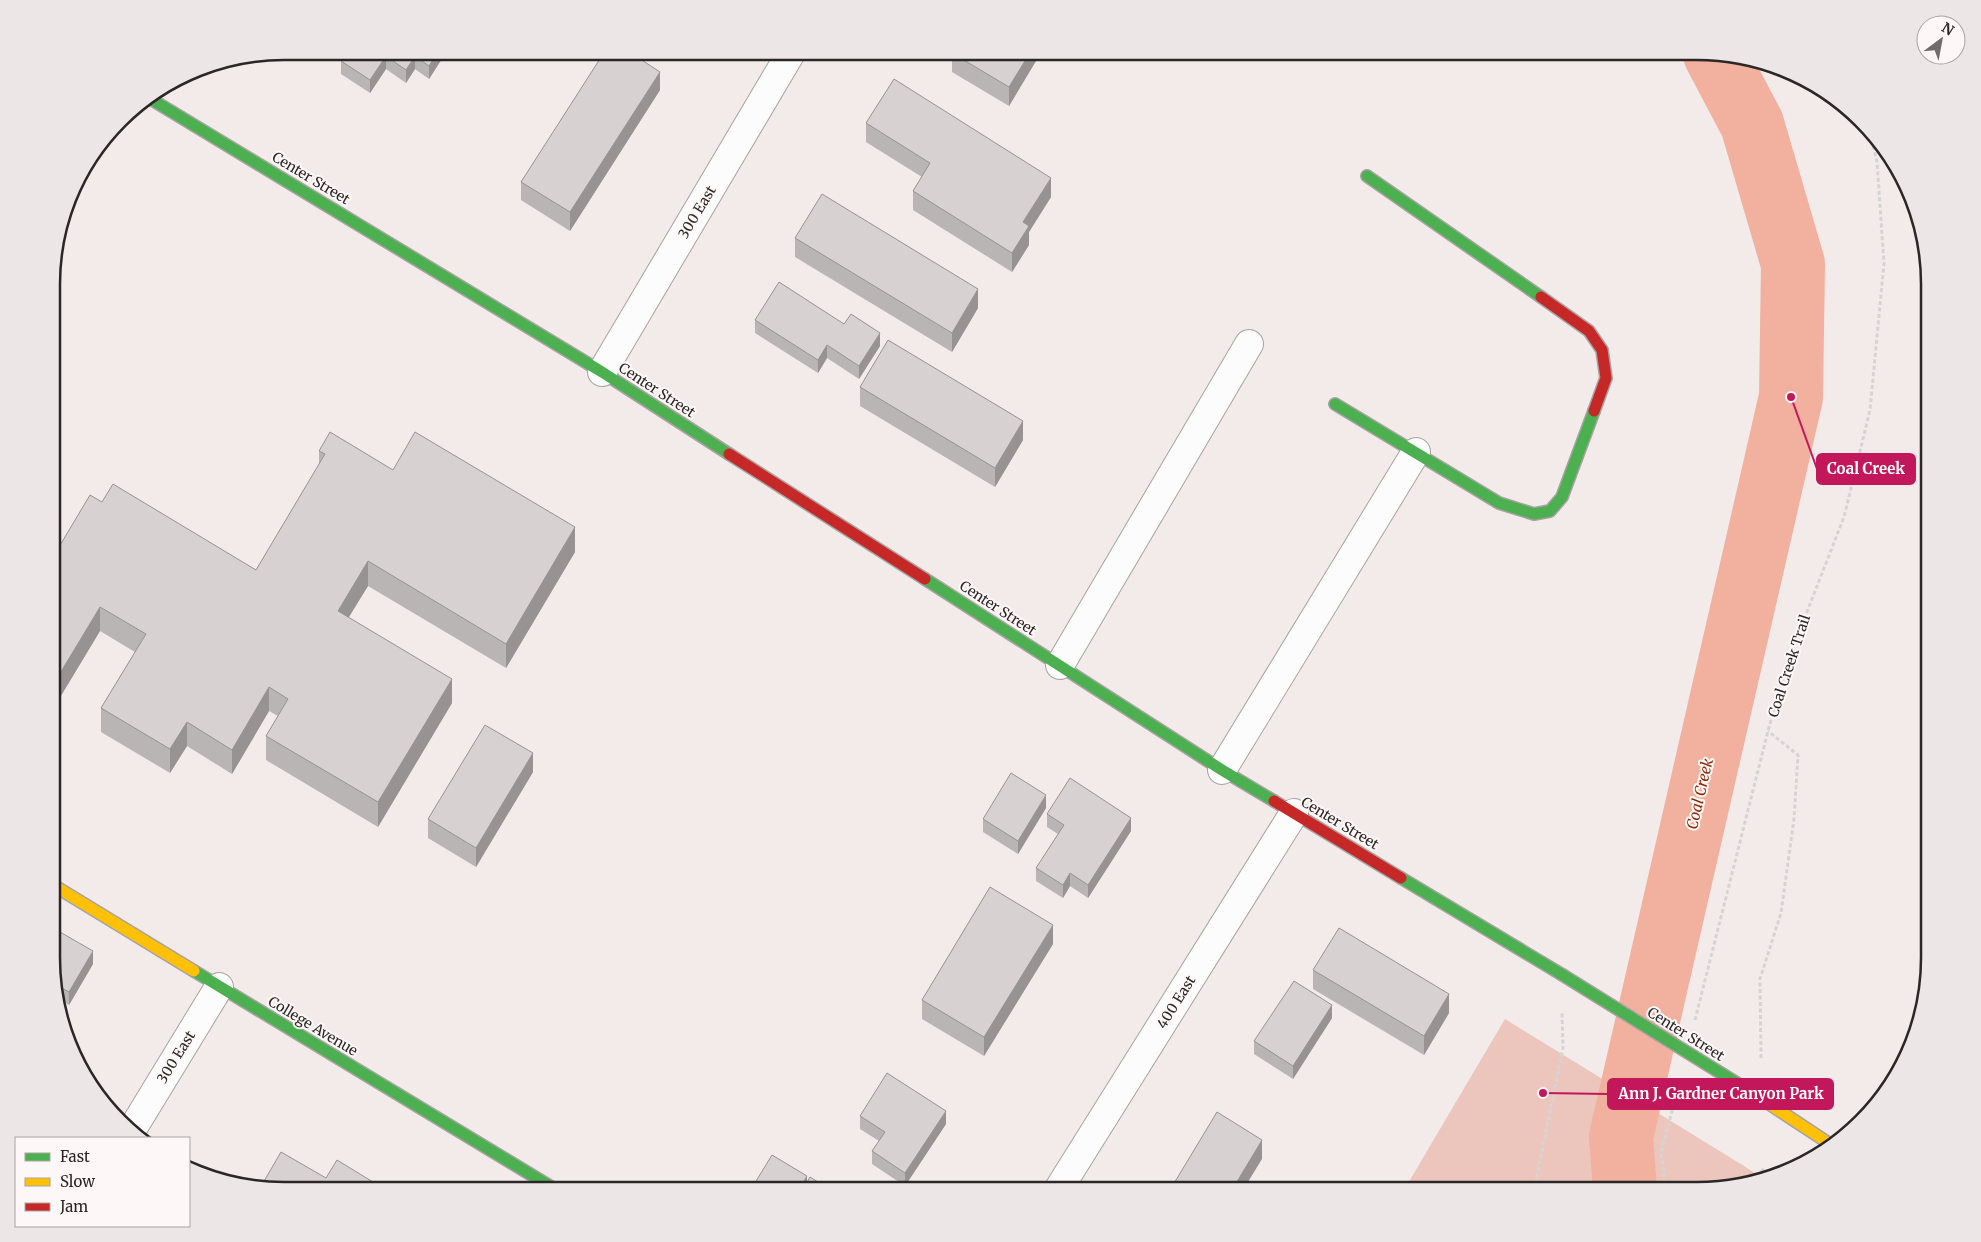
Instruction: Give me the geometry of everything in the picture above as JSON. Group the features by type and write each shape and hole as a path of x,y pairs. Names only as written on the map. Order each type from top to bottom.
{"main road":[{"name":"Center Street","path":"155,101 602,372 1222,770 1561,974 1761,1098 1826,1141"},
{"path":"1336,404 1499,503 1534,514 1550,511 1562,497 1606,378 1602,350 1589,331 1367,176"},
{"name":"College Avenue","path":"60,889 543,1182"}],"street":[{"name":"300 East","path":"602,372 787,60"},
{"path":"1060,665 1249,344"},
{"path":"1222,770 1416,452"},
{"name":"400 East","path":"1063,1182 1294,813"},
{"name":"300 East","path":"134,1124 220,986"}],"path":[{"name":"Coal Creek Trail","path":"1693,1028 1787,662 1844,517 1870,410 1884,263 1877,162 1873,146"},
{"path":"1761,1098 1760,979 1781,912 1794,819 1798,755 1768,731"},
{"path":"1536,1182 1563,1048 1561,974"},
{"path":"1665,1182 1662,1153 1681,1076"},
{"path":"1760,1172 1765,1166"}],"shaded area":[{"path":"1505,1019 1756,1174 1711,1182 1409,1182"}],"building":[{"path":"342,60 383,60 370,80"},
{"path":"392,60 412,60 406,70"},
{"path":"421,60 433,60 429,66"},
{"path":"599,60 642,60 660,72 570,212 521,182"},
{"path":"964,60 1026,60 1009,87"},
{"path":"894,79 1051,178 1023,222 1029,226 1012,253 913,191 930,163 866,123"},
{"path":"822,194 978,289 952,333 795,238"},
{"path":"779,282 844,324 851,314 880,333 859,366 827,345 818,360 755,320"},
{"path":"888,340 1023,421 995,468 860,387"},
{"path":"330,432 393,470 415,432 575,527 506,644 368,561 338,611 452,679 378,802 266,736 288,699 269,687 232,750 187,722 170,749 101,708 146,634 100,607 60,673 60,545 90,495 102,502 113,484 256,570 325,454 319,451"},
{"path":"485,725 533,753 476,848 428,819"},
{"path":"1011,773 1046,795 1018,841 983,819"},
{"path":"1070,778 1131,818 1088,885 1070,873 1063,885 1036,868 1064,825 1047,814"},
{"path":"990,887 1053,925 984,1037 922,1000"},
{"path":"1339,928 1449,994 1424,1036 1313,970"},
{"path":"60,932 93,951 69,992 62,988 60,972"},
{"path":"1294,981 1332,1005 1293,1066 1254,1041"},
{"path":"887,1073 946,1111 905,1173 872,1151 885,1132 860,1116"},
{"path":"1217,1112 1262,1140 1237,1182 1175,1182"},
{"path":"281,1152 326,1178 337,1160 373,1182 270,1182 264,1181"},
{"path":"772,1155 807,1176 803,1182 756,1182"},
{"path":"810,1177 818,1182 807,1182"}],"waterway":[{"name":"Coal Creek","path":"1624,1182 1621,1137 1791,397 1793,264 1752,124 1719,61"}],"traffic: fast":[{"path":"155,101 602,372 729,454"},
{"path":"1367,176 1541,297"},
{"path":"1335,404 1499,503 1534,514 1550,511 1562,497 1594,411"},
{"path":"925,579 1222,770 1274,801"},
{"path":"1401,878 1561,974"},
{"path":"194,971 543,1182"},
{"path":"1561,974 1748,1090"}],"traffic: slow":[{"path":"60,889 194,971"},
{"path":"1748,1090 1825,1141"}],"traffic: jam":[{"path":"1541,297 1589,331 1602,350 1606,378 1594,411"},
{"path":"729,454 925,579"},
{"path":"1274,801 1401,878"}],"place":[{"name":"Coal Creek","path":"1791,397"},
{"name":"Ann J. Gardner Canyon Park","path":"1543,1093"}]}
